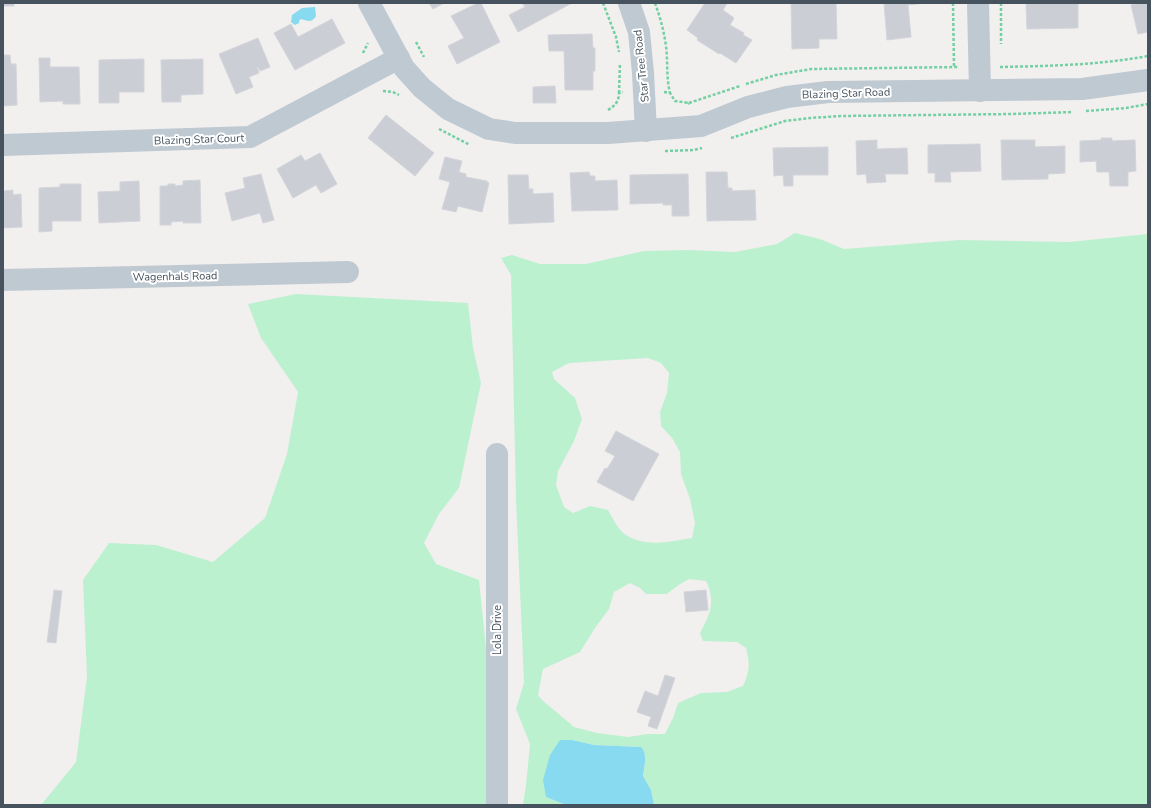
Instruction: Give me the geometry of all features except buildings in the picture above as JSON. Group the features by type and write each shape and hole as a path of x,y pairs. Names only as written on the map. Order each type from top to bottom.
{"street":[{"name":"Blazing Star Road","path":"369,3 404,68 422,88 457,114 489,129 515,133 606,133 701,126 748,107 803,94 828,92 1082,89 1148,80"},
{"name":"Star Tree Road","path":"629,3 639,32 646,131"},
{"path":"978,3 980,91"},
{"name":"Blazing Star Court","path":"3,145 250,137 399,58"},
{"name":"Wagenhals Road","path":"3,280 348,272"},
{"name":"Lola Drive","path":"497,454 497,805"}],"path":[{"path":"603,3 616,37 620,65 619,93"},
{"path":"655,3 666,46 668,84 670,93"},
{"path":"953,3 954,67"},
{"path":"1001,3 1002,51"},
{"path":"415,41 425,60"},
{"path":"727,140 785,121 810,118 841,116 1012,114 1088,111 1126,108 1148,104"},
{"path":"604,111 608,110 606,133"},
{"path":"662,151 694,150 707,146"}],"green space":[{"path":"795,233 820,239 844,249 959,240 1069,242 1148,234 1148,805 654,805 651,790 643,776 645,762 641,747 594,745 572,740 560,740 546,797 566,805 523,805 530,744 516,709 524,683 516,499 511,275 501,258 512,255 540,264 586,264 644,251 688,250 735,252 777,244","holes":["648,358 661,363 669,373 667,393 660,412 661,426 672,438 680,452 681,474 690,499 695,523 692,538 656,543 639,541 631,538 621,531 608,510 590,506 573,513 564,507 556,485 558,471 574,441 582,419 575,398 554,379 552,372 569,363","689,579 706,581 711,595 709,614 700,633 703,641 737,642 746,648 749,667 743,686 727,692 701,693 678,703 665,734 648,734 628,737 597,733 574,727 538,695 543,669 580,652 609,609 614,592 630,583 640,588 646,594 667,594"]},
{"path":"296,294 468,303 473,348 481,383 459,488 439,514 424,543 436,564 479,580 492,707 491,805 41,805 76,762 87,677 83,580 109,543 156,545 213,562 265,518 287,454 298,392 261,338 248,304"}],"water":[{"path":"315,7 316,16 313,20 308,21 301,19 299,23 295,25 291,22 292,15 302,8"},
{"path":"560,740 572,740 594,745 641,747 645,757 643,776 651,790 654,805 566,805 546,797 543,780 550,755"}]}
